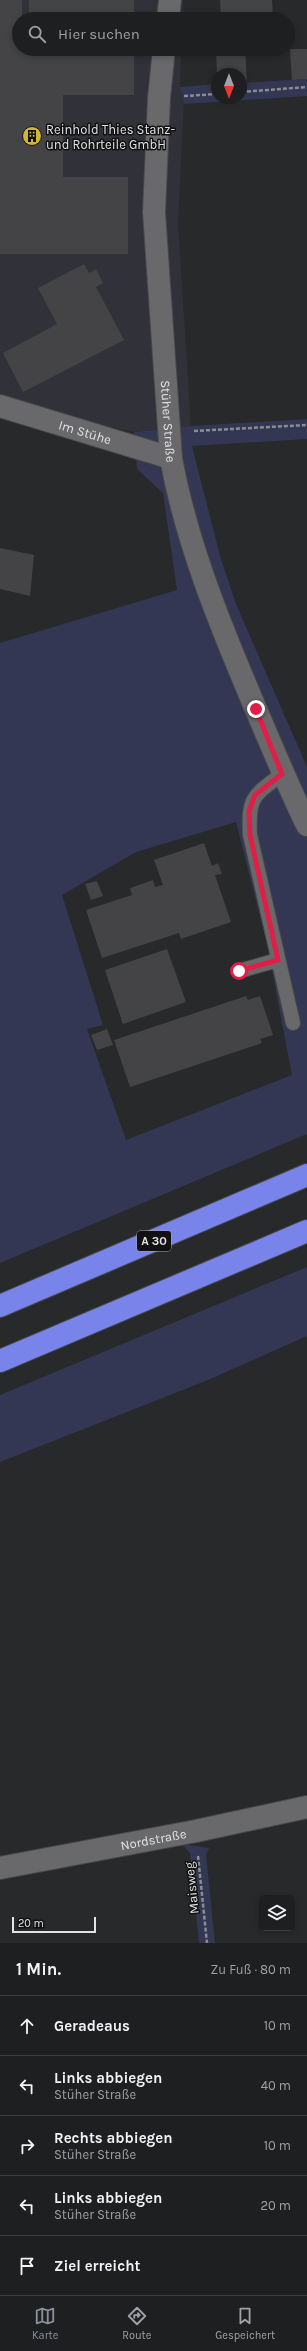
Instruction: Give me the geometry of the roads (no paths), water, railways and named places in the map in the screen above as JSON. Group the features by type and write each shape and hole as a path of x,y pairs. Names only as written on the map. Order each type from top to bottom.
{"highway":[{"name":"A 30","path":"0,1306 307,1175"},
{"path":"0,1361 307,1231"}],"street":[{"path":"169,12 170,0"},
{"name":"Stüher Straße","path":"163,56 159,98 154,212 171,458 176,489 217,618 282,774 307,825"},
{"name":"Im Stühe","path":"0,406 171,458"},
{"name":"Nordstraße","path":"0,1868 196,1831 307,1808"}],"lane":[{"path":"282,774 255,795 249,811 250,835 293,1023"},
{"path":"239,971 278,960"}],"place":[{"name":"Reinhold Thies Stanz- und Rohrteile GmbH","path":"32,136"}]}
